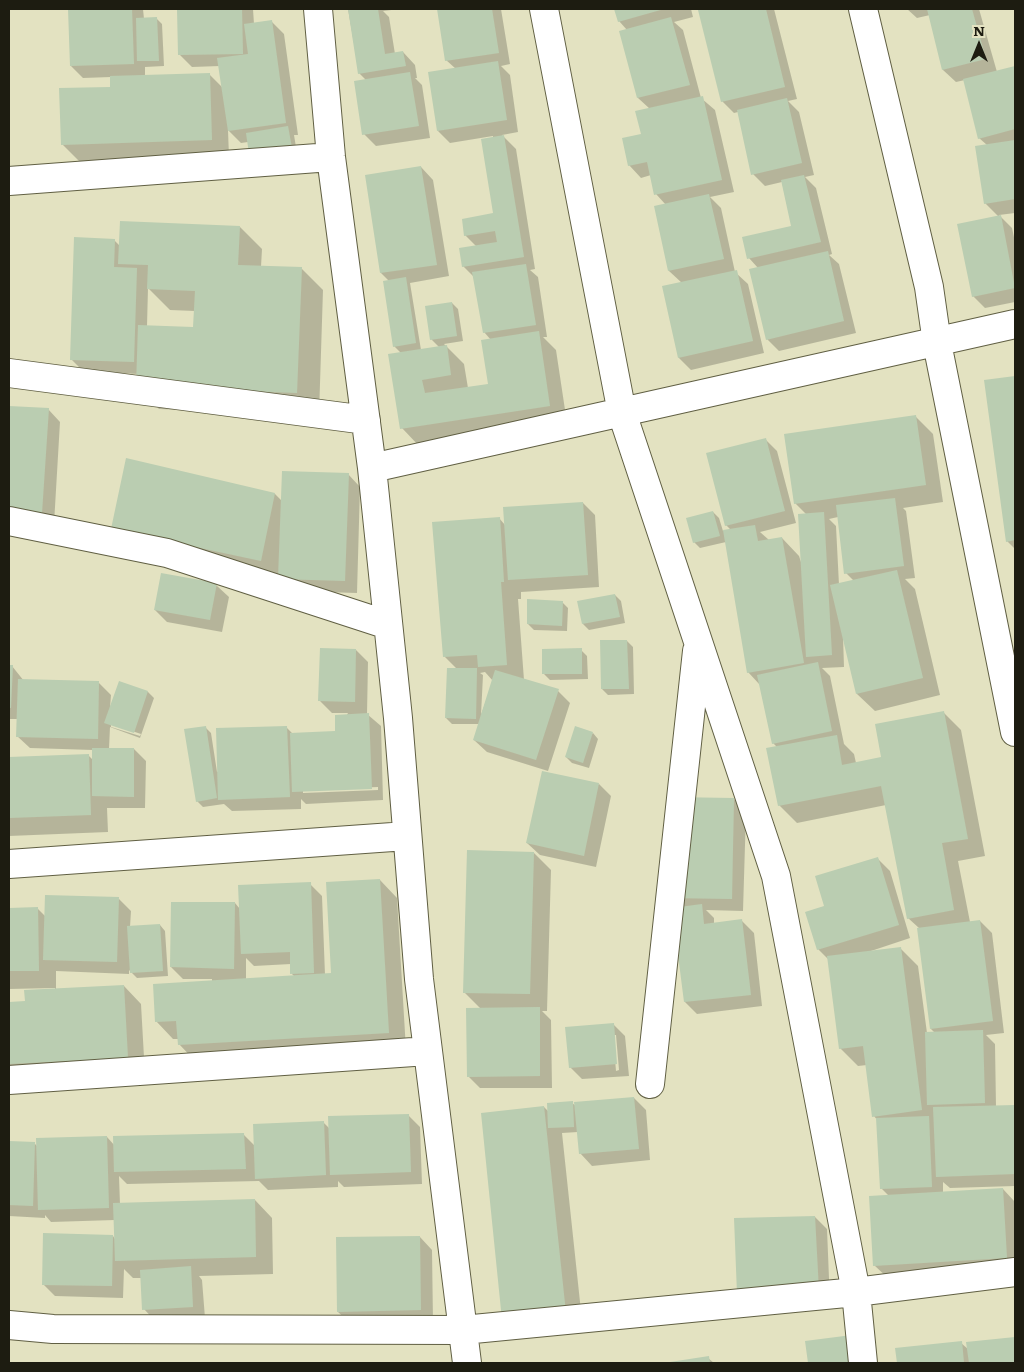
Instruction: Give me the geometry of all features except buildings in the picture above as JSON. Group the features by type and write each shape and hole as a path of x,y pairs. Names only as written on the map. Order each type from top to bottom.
{"street":[{"path":"318,9 331,156 372,468 388,625 419,979 468,1363"},
{"path":"544,9 622,413 776,876 856,1292 863,1363"},
{"path":"863,9 929,287 937,343 1015,732"},
{"path":"9,181 331,156"},
{"path":"372,468 1015,324"},
{"path":"9,373 366,420"},
{"path":"9,521 168,553 388,625"},
{"path":"650,1084 698,640"},
{"path":"9,864 407,836"},
{"path":"9,1080 428,1051"},
{"path":"9,1325 53,1329 463,1330 856,1292 1015,1272"}]}
